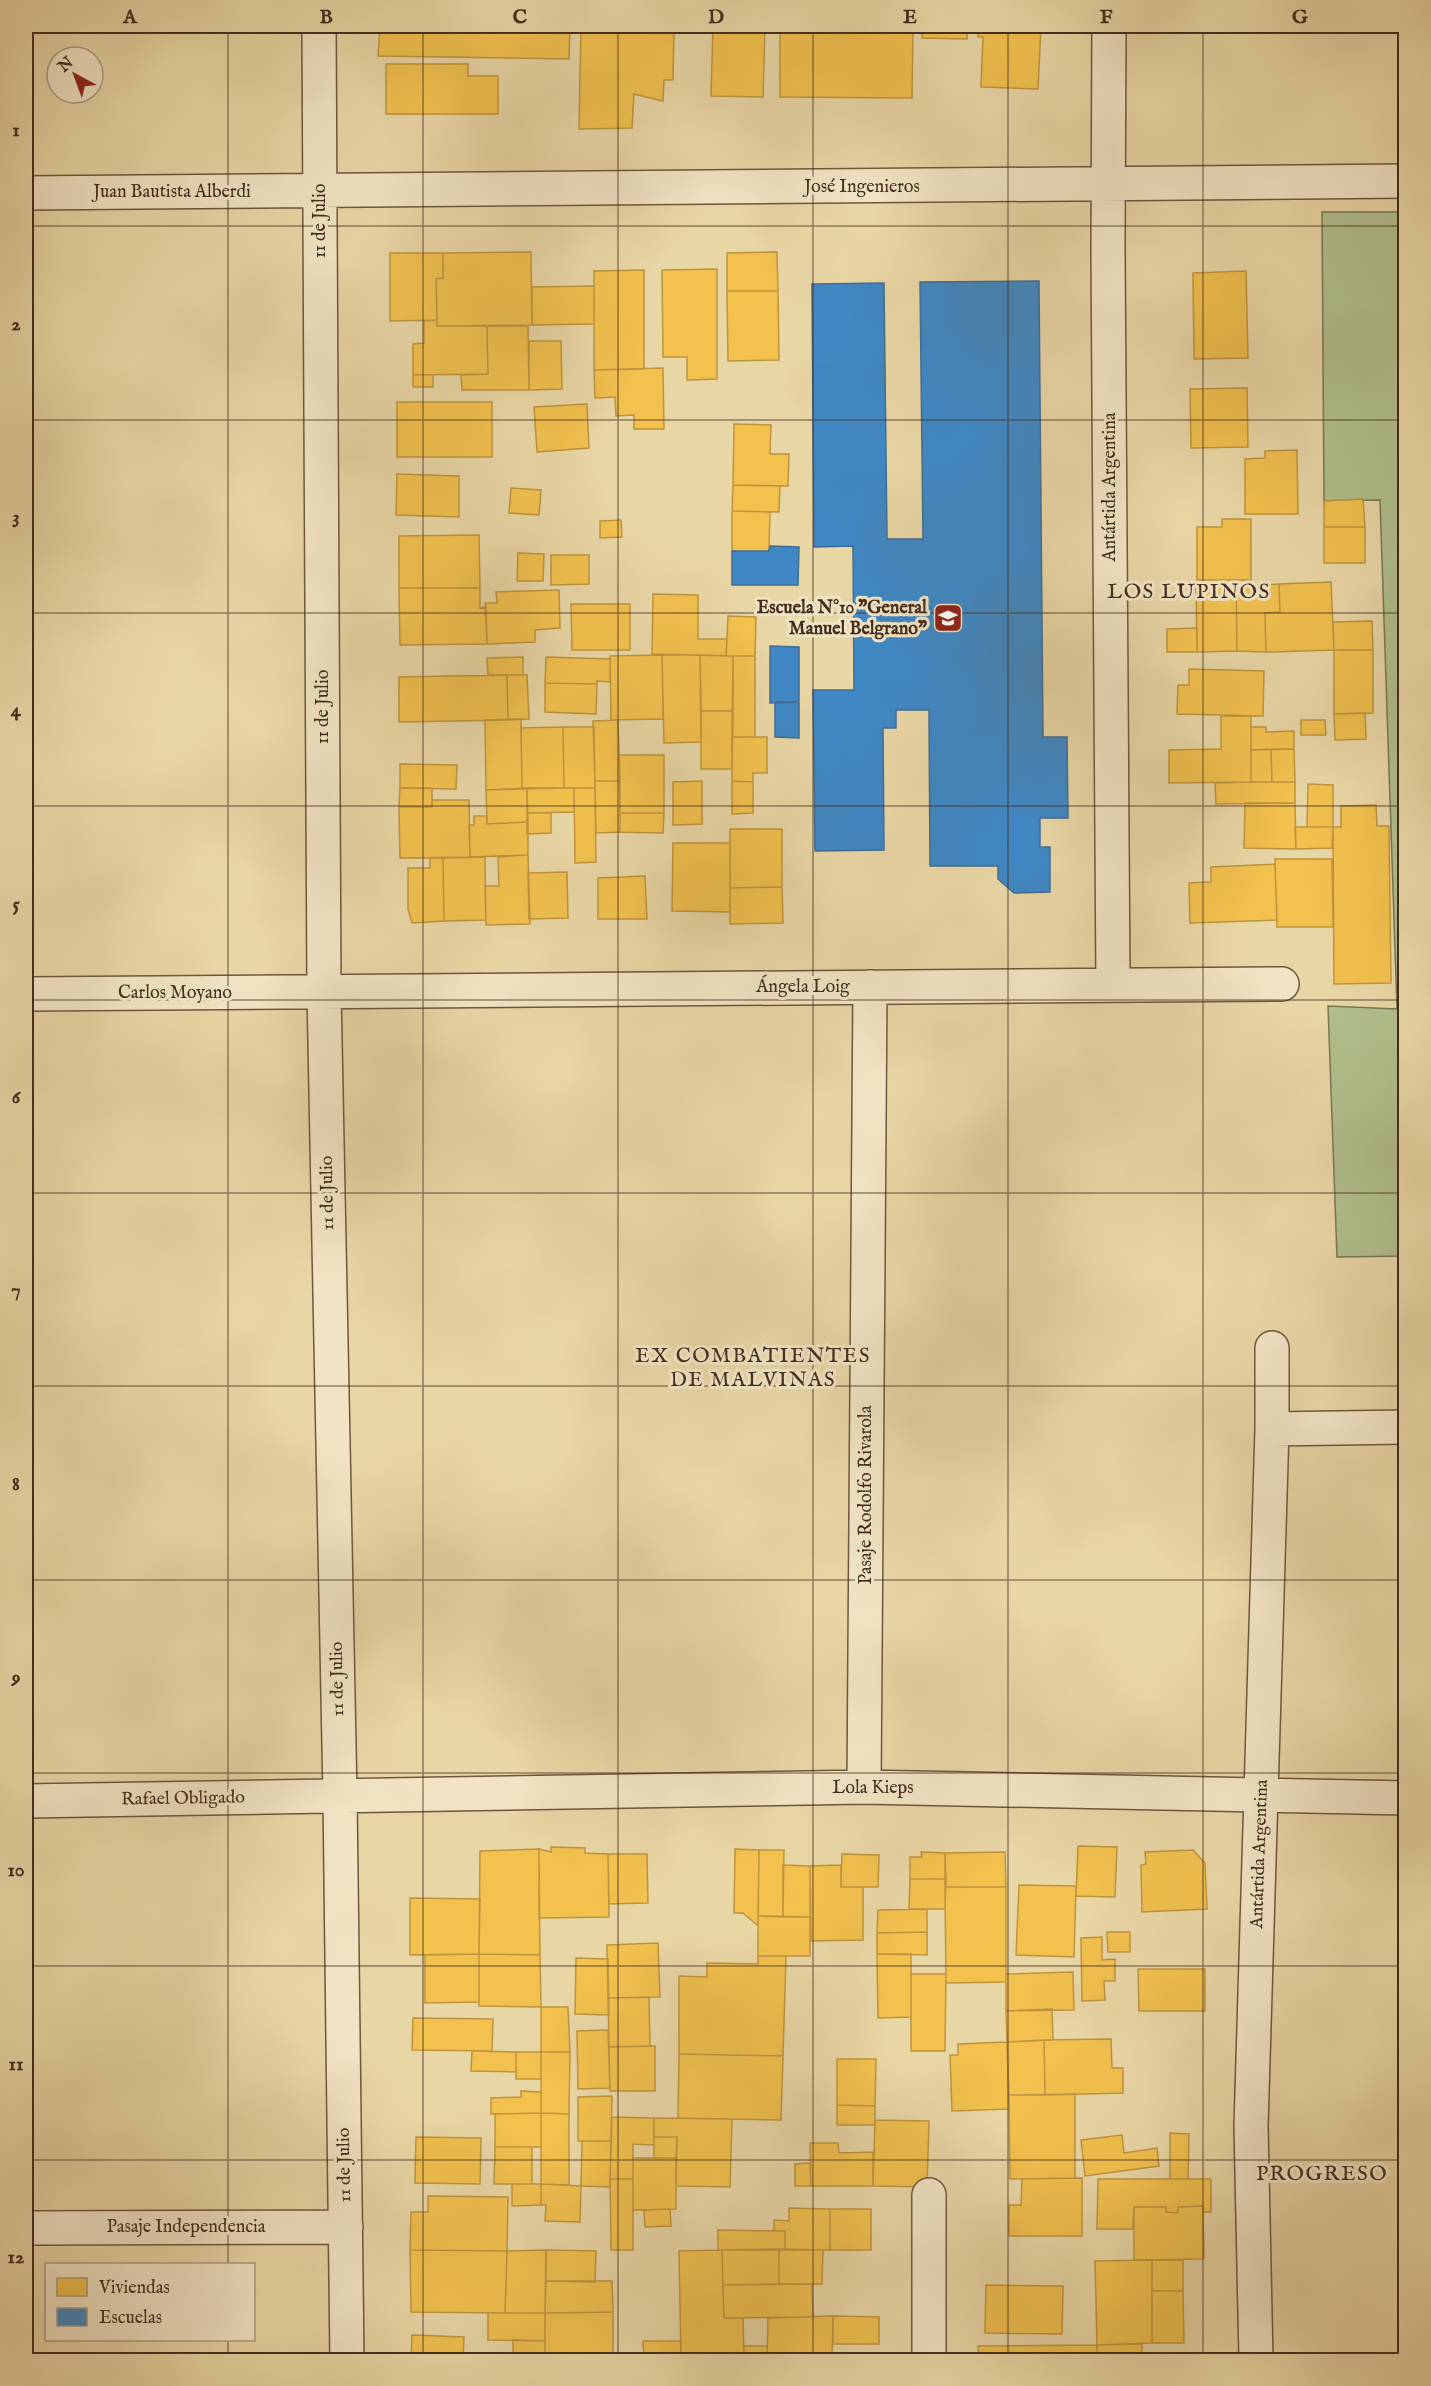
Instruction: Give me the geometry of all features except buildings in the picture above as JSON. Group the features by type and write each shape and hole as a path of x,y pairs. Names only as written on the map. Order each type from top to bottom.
{"street":[{"name":"11 de Julio","path":"319,26 324,992 340,1796 347,2361"},
{"name":"Antártida Argentina","path":"1109,26 1113,985"},
{"name":"José Ingenieros","path":"319,191 1406,181"},
{"name":"Juan Bautista Alberdi","path":"26,193 319,191"},
{"name":"Ángela Loig","path":"324,992 1282,984"},
{"name":"Pasaje Rodolfo Rivarola","path":"864,1787 870,987"},
{"name":"Carlos Moyano","path":"26,994 324,992"},
{"name":"Antártida Argentina","path":"1257,2361 1251,2126 1272,1429 1272,1348"},
{"path":"1272,1429 1406,1427"},
{"name":"Lola Kieps","path":"340,1796 864,1787 1262,1793 1406,1798"},
{"name":"Rafael Obligado","path":"26,1801 340,1796"},
{"path":"929,2194 929,2361"},
{"name":"Pasaje Independencia","path":"26,2228 346,2227"}],"green space":[{"path":"1322,212 1405,212 1405,1256 1337,1257 1328,1006 1397,1009 1380,500 1324,501"}],"place":[{"name":"Escuela N°10 \"General Manuel Belgrano\"","path":"948,618"}],"district":[{"name":"LOS LUPINOS","path":"1189,592"},
{"name":"EX COMBATIENTES DE MALVINAS","path":"753,1368"},
{"name":"PROGRESO","path":"1322,2174"}]}
